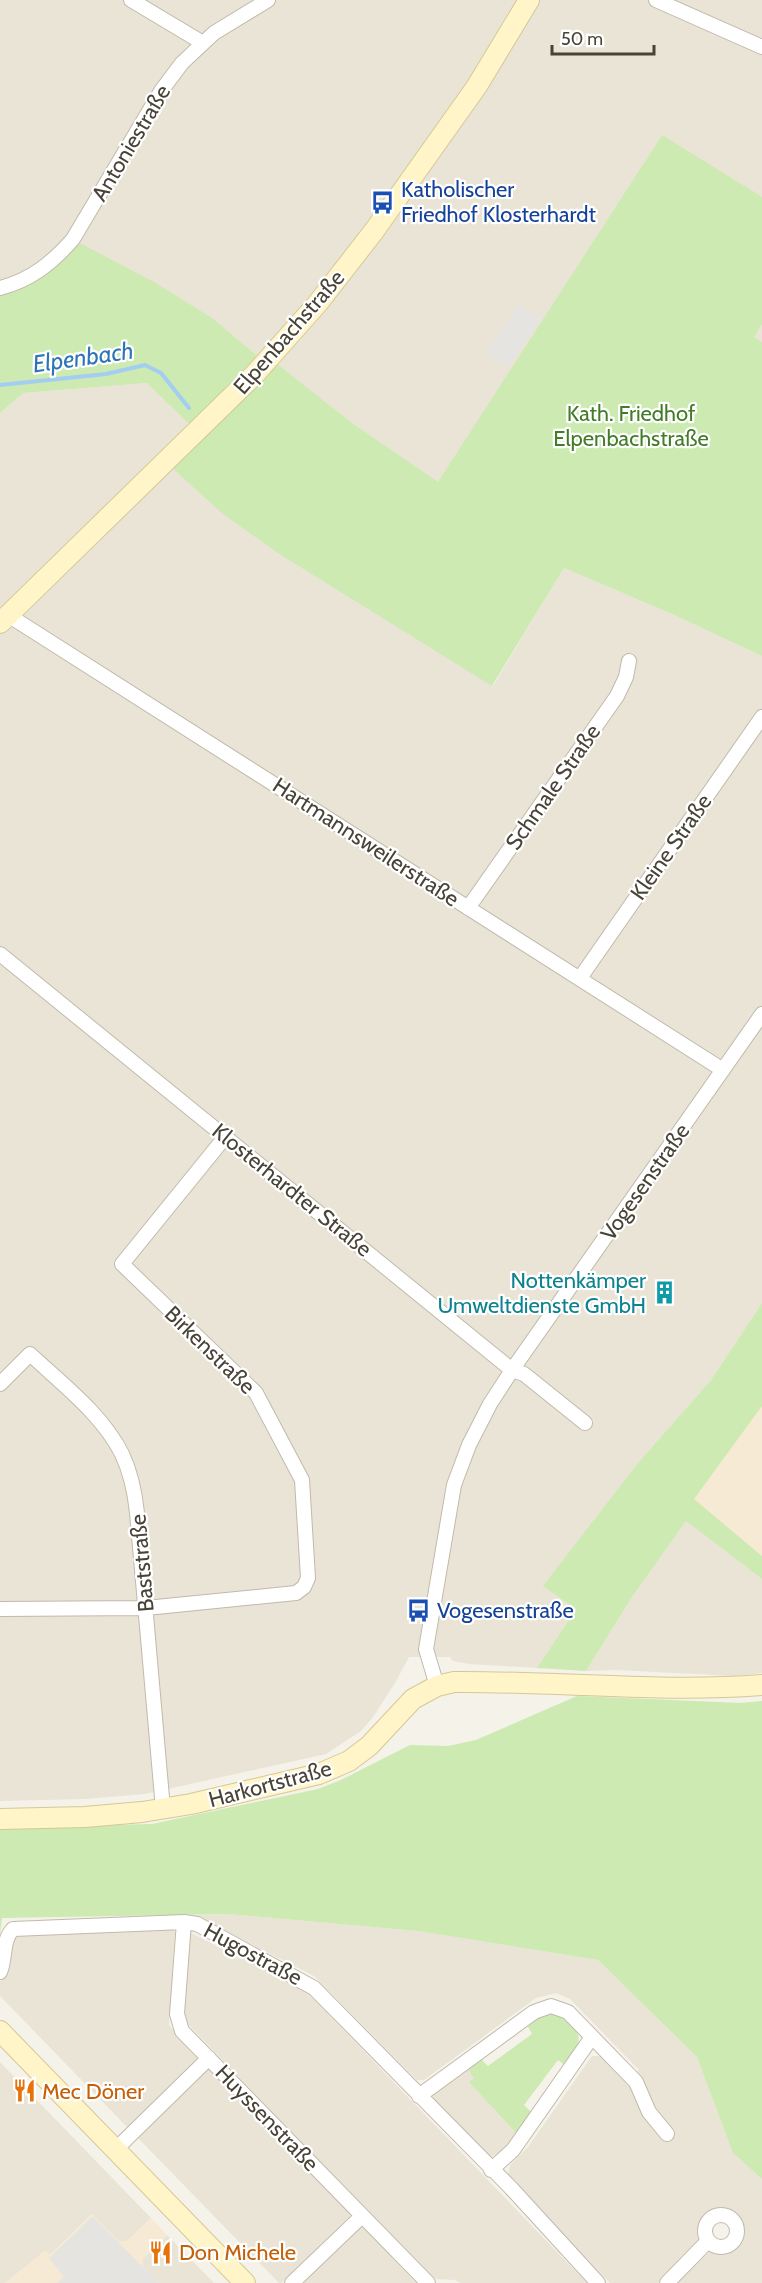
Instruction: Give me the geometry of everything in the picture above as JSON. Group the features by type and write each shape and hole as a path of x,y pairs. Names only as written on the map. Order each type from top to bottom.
{"street":[{"path":"131,0 203,43"},
{"name":"Antoniestraße","path":"0,288 33,276 48,266 73,239 161,91 182,63 214,33 268,0"},
{"name":"Elpenbachstraße","path":"4,619 254,375 318,303 374,231 477,87 529,0"},
{"path":"656,0 762,47"},
{"name":"Hartmannsweilerstraße","path":"4,619 580,978 723,1070"},
{"name":"Schmale Straße","path":"468,908 617,696 626,677 629,661"},
{"name":"Kleine Straße","path":"580,978 762,717"},
{"name":"Klosterhardter Straße","path":"0,954 512,1370 524,1374 585,1423"},
{"name":"Vogesenstraße","path":"437,1686 426,1649 453,1485 469,1445 490,1404 512,1370 762,1014"},
{"name":"Birkenstraße","path":"0,1609 146,1608 296,1593 304,1587 308,1578 302,1480 256,1393 122,1264 226,1137"},
{"name":"Baststraße","path":"3,1376 30,1354 101,1423 121,1453 131,1479 135,1496 146,1608 163,1809"},
{"name":"Harkortstraße","path":"0,1819 120,1815 163,1809 302,1779 340,1766 377,1738 413,1699 437,1686 454,1682 684,1687 762,1685"},
{"name":"Hugostraße","path":"0,1972 7,1939 13,1929 184,1922 197,1924 306,1982 562,2242 598,2283"},
{"name":"Huyssenstraße","path":"184,1922 177,2014 182,2031 428,2283"},
{"path":"419,2096 534,2012 551,2006 568,2012 636,2082 649,2112 667,2134"},
{"path":"0,2031 245,2283"},
{"path":"491,2170 513,2150 592,2037"},
{"path":"116,2149 209,2058"},
{"path":"292,2283 362,2216"},
{"path":"667,2283 708,2241"}],"shaded area":[{"path":"0,0 762,0 762,342 753,338 662,135 438,483 352,423 268,357 263,361 44,264 0,284"},
{"path":"519,304 541,319 508,368 485,354"},
{"path":"147,383 195,430 493,686 564,568 672,614 762,656 762,1303 711,1380 638,1463 544,1586 576,1609 537,1668 469,1664 453,1661 450,1657 409,1657 373,1717 361,1731 326,1754 145,1794 86,1799 0,1801 0,413 23,393"},
{"path":"762,1406 762,1556 694,1499"},
{"path":"686,1521 762,1579 762,1673 735,1676 615,1670 586,1671 632,1597"},
{"path":"229,1914 418,1931 598,1960 697,2057 733,2153 762,2179 762,2283 677,2283 711,2250 727,2252 741,2241 742,2229 739,2220 732,2213 719,2210 705,2216 700,2225 699,2242 658,2283 610,2283 510,2179 508,2173 510,2165 528,2147 592,2056 603,2056 627,2080 639,2070 570,1999 556,1993 536,1998 424,2080 417,2080 314,1976 194,1915"},
{"path":"173,1929 175,1933 169,2025 198,2058 128,2128 0,1996 0,1982 9,1964 14,1935"},
{"path":"191,1933 304,1989 587,2283 461,2283 455,2280 436,2279 427,2273 187,2023 184,2012"},
{"path":"0,2062 151,2218 127,2241 118,2241 92,2214 49,2256 45,2251 5,2283 0,2283"},
{"path":"208,2067 351,2215 281,2283 137,2137"},
{"path":"468,2069 475,2078 469,2082 517,2134 503,2150 491,2157 488,2157 434,2101 435,2092"},
{"path":"92,2214 118,2241 127,2241 151,2218 167,2235 143,2259 143,2267 159,2283 5,2283 45,2251 50,2255"},
{"path":"93,2216 159,2283 57,2283 64,2277 49,2258"},
{"path":"362,2226 416,2283 303,2283"},
{"path":"167,2235 214,2283 159,2283 143,2267 143,2258"}],"green space":[{"name":"Kath. Friedhof Elpenbachstraße","path":"662,135 762,197 762,324 754,337 762,342 762,656 672,614 564,568 492,686 278,553 223,514 168,464 271,359 352,423 438,482"},
{"path":"76,241 154,282 212,318 263,361 195,430 147,383 23,393 0,413 0,290"},
{"path":"762,1303 762,1406 694,1499 762,1556 762,1579 686,1521 632,1597 586,1671 537,1668 576,1609 543,1586 638,1463 711,1380"},
{"path":"577,1696 741,1703 762,1701 762,2179 733,2153 697,2057 598,1960 418,1931 229,1914 2,1918 0,1935 0,1828 152,1824 318,1789 341,1780 410,1745 448,1746 476,1740"},
{"path":"550,2013 572,2024 579,2041 566,2066 558,2060 524,2105 532,2113 517,2134 469,2082 474,2078 468,2069 481,2059 488,2066 532,2034 527,2025 540,2016"}],"waterway":[{"name":"Elpenbach","path":"0,385 106,374 145,365 161,373 189,408"}],"place":[{"name":"Katholischer Friedhof Klosterhardt","path":"383,202"},
{"name":"Nottenkämper Umweltdienste GmbH","path":"664,1293"},
{"name":"Vogesenstraße","path":"419,1610"},
{"name":"Mec Döner","path":"24,2091"},
{"name":"Don Michele","path":"161,2252"}]}
